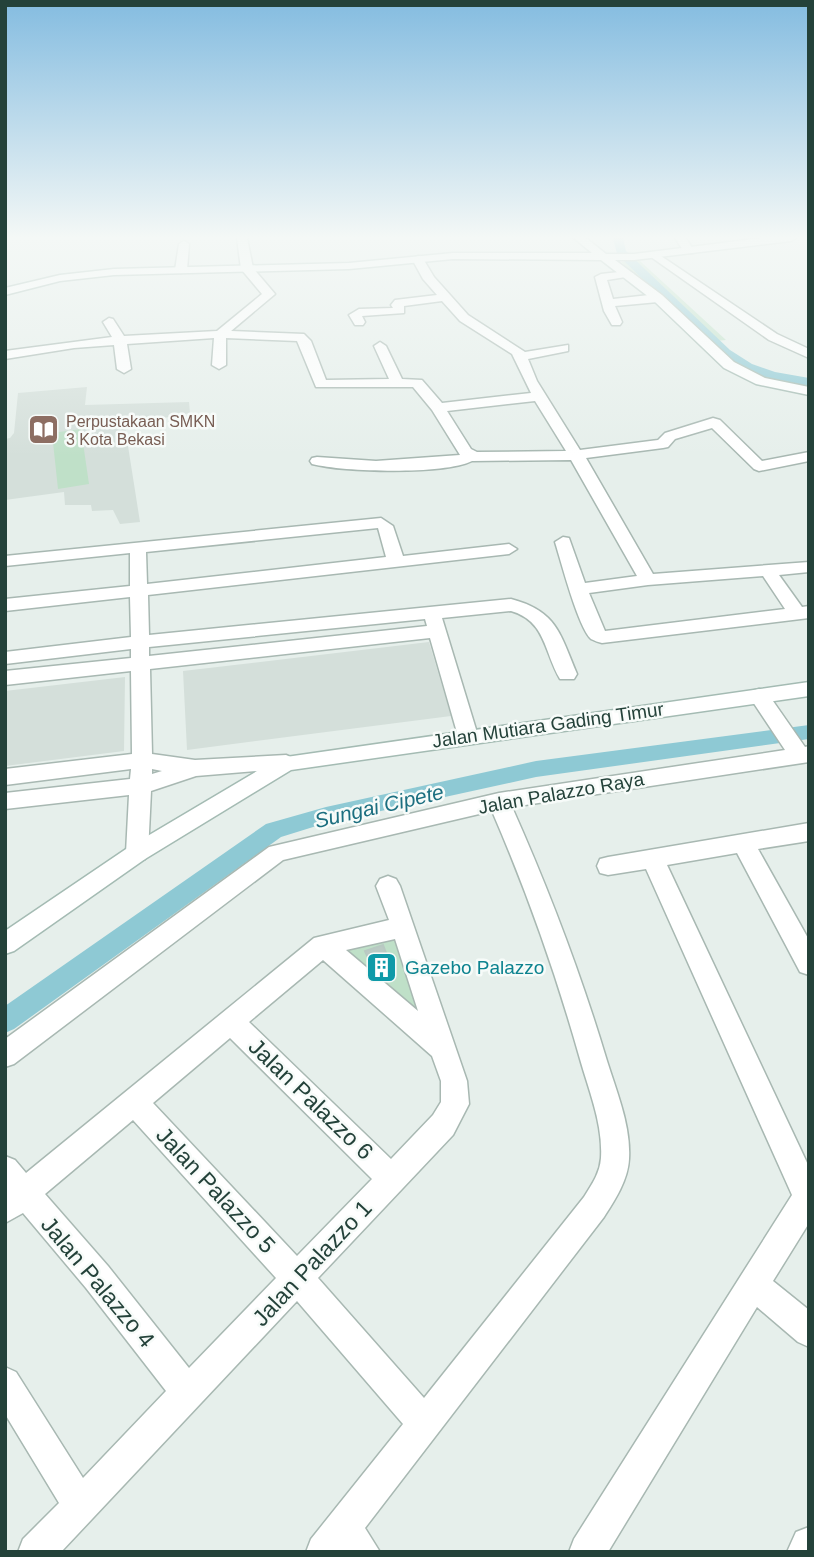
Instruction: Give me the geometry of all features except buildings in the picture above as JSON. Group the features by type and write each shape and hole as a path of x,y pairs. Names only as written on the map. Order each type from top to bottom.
{"street":[{"path":"219,365 220,334 249,311"},
{"path":"359,322 355,315 359,313 398,311"},
{"path":"458,311 469,323 508,344 521,357 522,365 538,396 576,455 648,580"},
{"path":"611,311 616,322"},
{"path":"671,311 721,360 736,370 766,383 809,391"},
{"path":"743,311 806,351"},
{"path":"109,322 120,341 124,369"},
{"path":"5,355 60,345 220,334 300,337 305,341 321,384 419,383 438,408 464,452 470,456"},
{"path":"380,346 397,383"},
{"path":"521,357 563,348"},
{"path":"438,408 538,396"},
{"path":"317,461 376,466 458,462 470,456 576,455 663,444 670,436 714,423 759,466 809,456"},
{"path":"5,561 381,523 385,526 396,561"},
{"path":"563,542 593,624 602,637 803,612"},
{"path":"137,853 142,760 138,547"},
{"path":"5,605 509,549"},
{"path":"581,589 648,580 809,567"},
{"path":"769,572 803,612"},
{"path":"5,657 432,611 511,605 531,609 544,619 568,674"},
{"path":"432,611 468,736"},
{"path":"5,678 436,631"},
{"name":"Jalan Mutiara Gading Timur","path":"5,777 142,760 195,768 286,763 809,689"},
{"path":"759,696 801,752"},
{"name":"Jalan Palazzo Raya","path":"5,1055 277,853 499,802 801,752"},
{"name":"Jalan Mutiara Gading Timur","path":"5,944 137,853 286,763"},
{"name":"Jalan Mutiara Gading Timur","path":"5,801 140,786 195,768"},
{"path":"343,1544 425,1424 594,1207 607,1188 615,1161 613,1130 576,997 540,894 499,802"},
{"path":"608,866 809,832"},
{"path":"743,843 809,964"},
{"path":"587,1552 808,1197 653,859"},
{"name":"Jalan Palazzo 1","path":"36,1552 443,1125 455,1104 454,1081 445,1050 388,886"},
{"path":"11,1191 134,1102 323,945 403,927"},
{"path":"323,945 445,1050"},
{"name":"Jalan Palazzo 6","path":"230,1020 391,1178"},
{"name":"Jalan Palazzo 5","path":"134,1102 298,1279 425,1424"},
{"name":"Jalan Palazzo 4","path":"11,1191 97,1277 189,1394"},
{"path":"754,1285 809,1331"},
{"path":"5,1383 81,1507"},
{"path":"805,1552 809,1545"}],"shaded area":[{"path":"87,387 85,405 189,402 190,413 125,427 140,522 120,524 113,510 92,511 91,505 65,505 64,492 5,500 5,439 14,433 18,393"},
{"path":"429,642 451,716 187,750 183,671"},
{"path":"125,677 124,751 5,766 5,691"}],"green space":[{"path":"672,311 694,311 726,340 705,342"},
{"path":"81,429 89,484 58,489 52,433"},
{"path":"393,936 419,1017 340,948"}],"waterway":[{"path":"681,311 725,353 747,367 772,376 809,382"},
{"name":"Sungai Cipete","path":"5,1021 274,830 326,815 536,769 809,732"}],"place":[{"name":"Perpustakaan SMKN 3 Kota Bekasi","path":"43,430"},
{"name":"Gazebo Palazzo","path":"382,967"}]}
